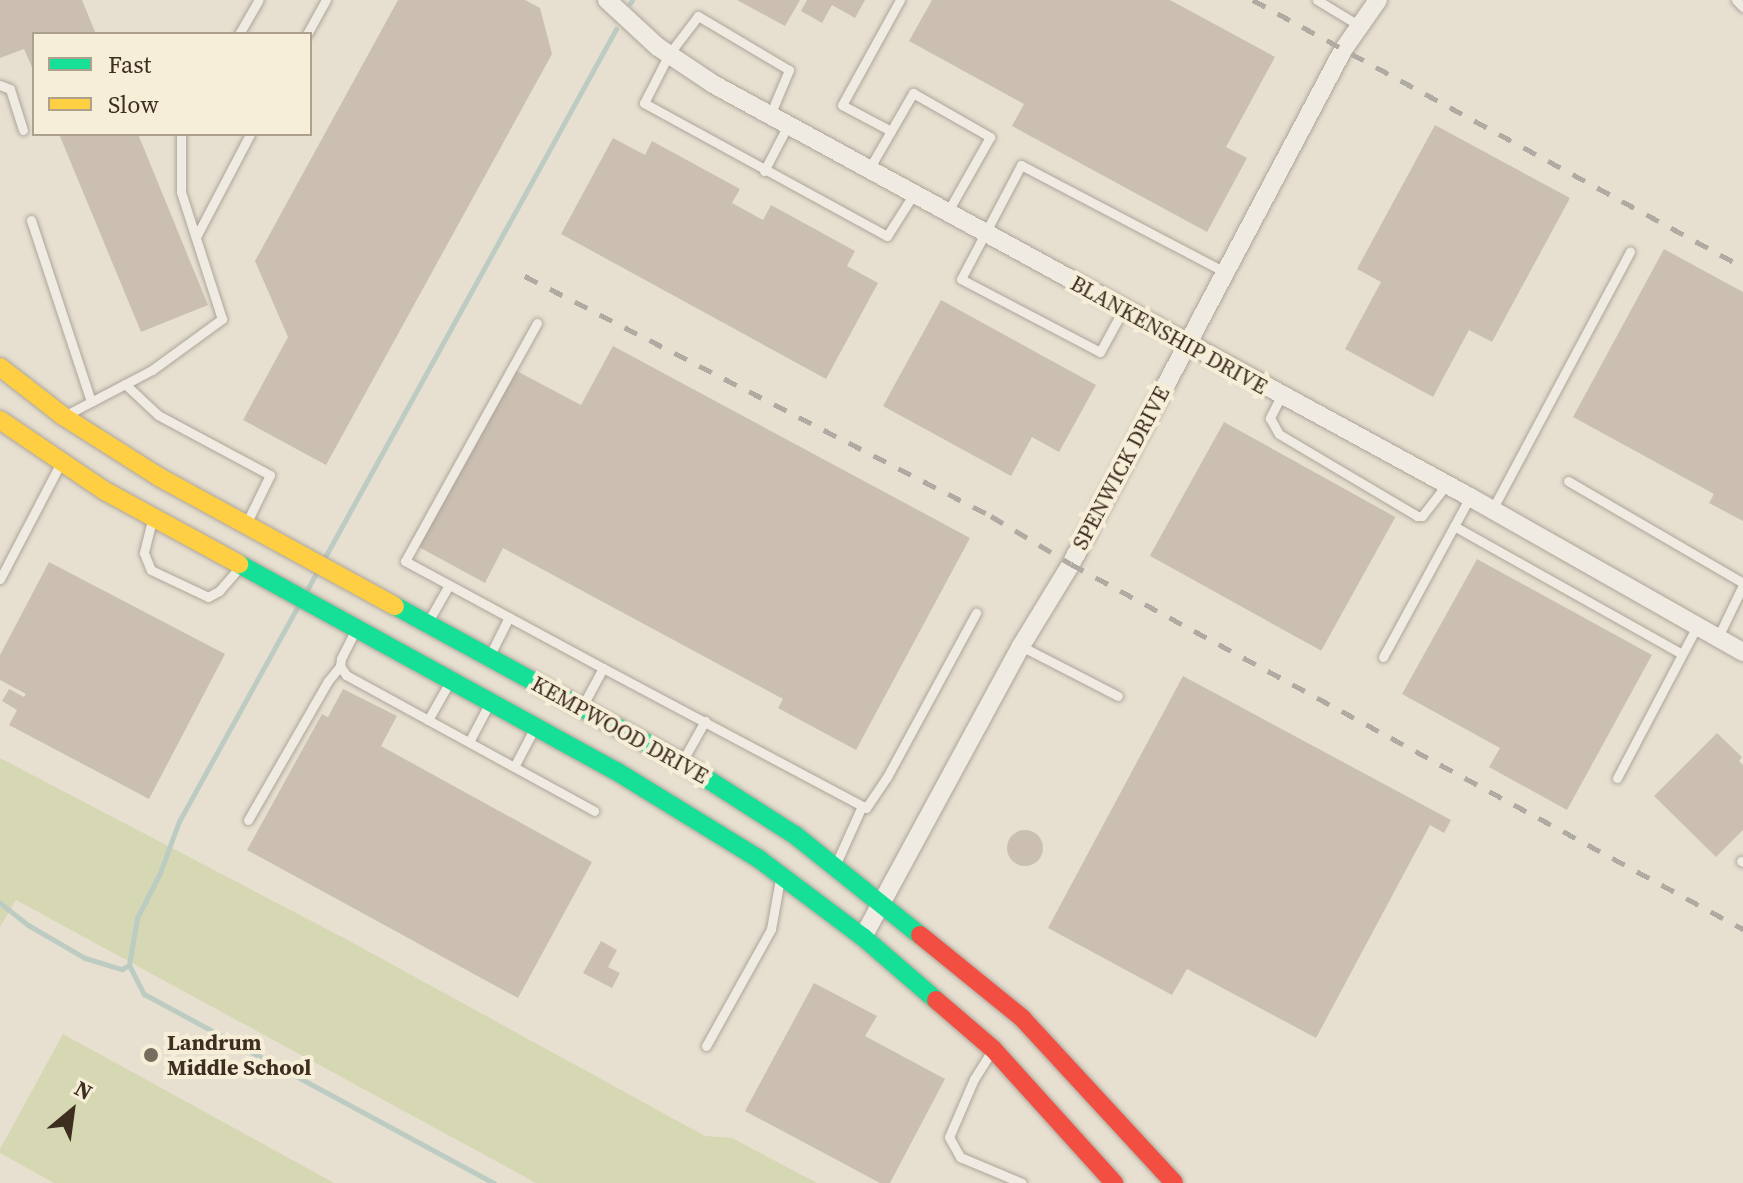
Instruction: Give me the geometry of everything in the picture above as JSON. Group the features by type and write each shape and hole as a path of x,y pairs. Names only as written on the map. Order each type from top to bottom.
{"main road":[{"name":"KEMPWOOD DRIVE","path":"0,367 63,416 159,477 489,657 573,725 616,771 781,876 863,937 993,1049 1105,1181"},
{"name":"KEMPWOOD DRIVE","path":"0,420 153,517 535,726 573,725 681,763 795,835 1022,1018 1174,1183"},
{"path":"235,562 245,525"}],"street":[{"name":"BLANKENSHIP DRIVE","path":"607,0 631,25 713,84 1185,345 1470,497 1743,652"},
{"name":"SPENWICK DRIVE","path":"863,937 1021,646 1071,564 1223,271 1343,50 1378,0"}],"lane":[{"path":"240,32 259,0"},
{"path":"308,32 326,0"},
{"path":"891,131 842,105 900,0"},
{"path":"1317,0 1360,26"},
{"path":"1736,0 1743,7"},
{"path":"770,115 789,70 698,16 669,54 645,105 887,236 913,195"},
{"path":"0,85 10,89 23,130"},
{"path":"868,170 913,93 990,137 947,213"},
{"path":"764,171 788,125"},
{"path":"63,416 152,370 222,319 181,192 181,136"},
{"path":"196,237 249,136"},
{"path":"1123,310 1100,352 961,279 1021,165 1223,271"},
{"path":"31,220 91,401"},
{"path":"1492,510 1630,252"},
{"path":"537,323 405,561 866,808 887,777 976,613"},
{"path":"125,384 158,415 270,475 245,525"},
{"path":"1281,396 1270,418 1279,434 1417,516 1422,516 1446,485"},
{"path":"0,579 62,461"},
{"path":"1568,481 1743,584 1718,637"},
{"path":"1383,657 1470,497"},
{"path":"153,517 144,553 151,570 208,597 219,591 235,562"},
{"path":"1454,526 1682,654"},
{"path":"427,624 449,585"},
{"path":"489,657 509,617"},
{"path":"1617,778 1697,626"},
{"path":"248,820 328,681 340,666 357,628"},
{"path":"1021,646 1118,696"},
{"path":"340,666 346,675 594,811"},
{"path":"573,725 603,668"},
{"path":"428,720 450,680"},
{"path":"469,742 490,701"},
{"path":"681,763 705,721"},
{"path":"514,767 535,726"},
{"path":"835,866 862,806"},
{"path":"706,1046 771,929 781,876"},
{"path":"993,1049 974,1079 949,1137 960,1157 1022,1183"}],"green space":[{"path":"0,758 344,938 705,1136 732,1138 817,1183 536,1183 16,900 0,927"},
{"path":"63,1034 334,1183 54,1183 0,1153 0,1149"}],"building":[{"path":"0,0 82,0 95,32 32,32 32,67 24,49 0,58"},
{"path":"398,0 525,0 540,8 552,54 326,465 243,420 288,337 255,261"},
{"path":"737,0 800,0 785,26"},
{"path":"807,0 865,0 855,18 832,5 822,23 801,11"},
{"path":"932,0 1170,0 1275,57 1226,147 1247,158 1207,232 1012,126 1024,104 909,41"},
{"path":"1435,125 1570,198 1492,342 1469,330 1433,397 1345,349 1381,282 1357,269"},
{"path":"60,136 139,136 208,305 141,332"},
{"path":"613,138 645,155 652,141 740,189 732,203 763,220 771,205 855,251 847,266 878,283 826,379 561,234"},
{"path":"1664,249 1743,292 1743,521 1709,503 1714,494 1573,417"},
{"path":"941,300 1096,385 1059,452 1032,437 1011,476 883,406"},
{"path":"613,346 970,538 856,750 778,708 783,699 503,548 485,583 417,546 513,369 581,405"},
{"path":"1224,422 1395,517 1321,651 1150,556"},
{"path":"1477,559 1652,655 1567,810 1489,767 1500,748 1402,694"},
{"path":"49,562 225,654 149,799 9,725 17,710 2,701 9,689 24,697 26,694 0,680 0,655"},
{"path":"1183,676 1451,820 1444,833 1430,825 1316,1038 1187,969 1172,995 1048,928"},
{"path":"343,689 397,716 381,746 592,862 518,998 247,850 322,714 328,717"},
{"path":"1717,733 1742,757 1739,761 1743,765 1743,830 1716,857 1654,796"},
{"path":"1025,830 1038,835 1043,848 1038,861 1025,866 1012,861 1007,848 1012,835"},
{"path":"601,941 617,950 608,967 620,973 612,988 583,973"},
{"path":"814,983 877,1016 865,1036 945,1079 890,1183 880,1183 745,1111"}],"waterway":[{"path":"325,557 616,29"},
{"path":"306,592 316,573"},
{"path":"299,604 179,821 160,873 137,918 129,965 144,994 494,1183"},
{"path":"0,903 28,925 85,958 122,969 129,965"}],"railway":[{"path":"1253,0 1743,267"},
{"path":"525,276 991,516 1071,564 1743,929"}],"traffic: fast":[{"path":"239,564 616,771 759,859 863,937 936,1000"},
{"path":"395,606 676,759 795,835 920,935"}],"traffic: slow":[{"path":"0,367 63,416 159,477 395,606"},
{"path":"0,420 105,491 239,564"}],"traffic: jam":[{"path":"920,935 1022,1018 1174,1183"},
{"path":"936,1000 993,1049 1114,1183"}],"place":[{"name":"Landrum Middle School","path":"151,1055"}]}
